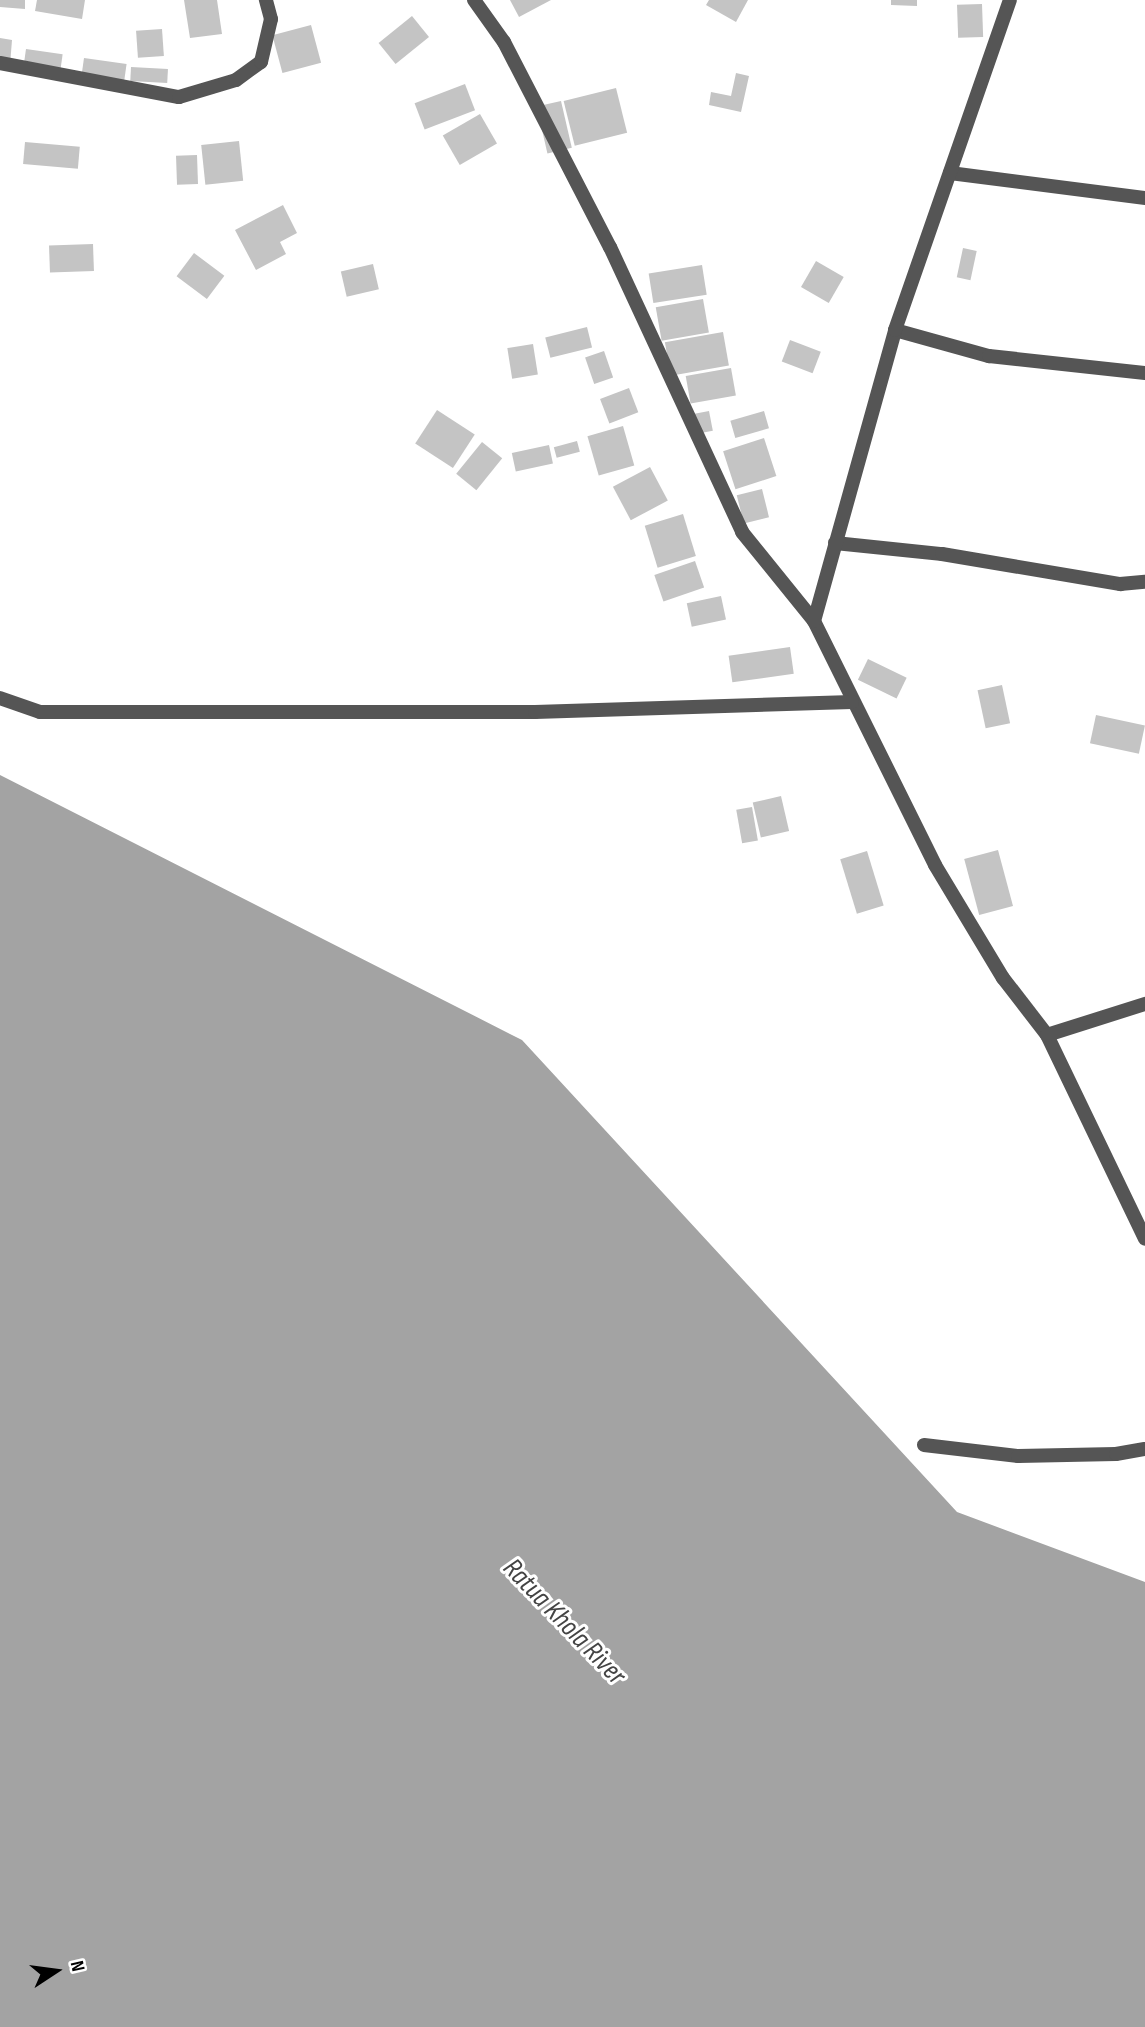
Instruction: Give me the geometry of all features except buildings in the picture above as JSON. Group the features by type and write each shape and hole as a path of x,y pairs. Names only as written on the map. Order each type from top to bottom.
{"street":[{"path":"0,63 178,97 236,80 261,62 271,19 266,0"},
{"path":"474,0 504,42 610,247 742,532 814,621 935,865 1003,978 1047,1035 1140,1219 1145,1239"},
{"path":"814,621 895,330 1010,0"},
{"path":"950,173 1145,198"},
{"path":"895,330 989,356 1145,373"},
{"path":"835,543 942,554 1120,584 1145,582"},
{"path":"0,698 40,712 535,712 852,702"},
{"path":"1047,1035 1145,1004"},
{"path":"924,1445 1018,1456 1116,1454 1145,1449"}],"water":[{"name":"Ratua Khola River","path":"0,775 522,1040 957,1512 1145,1582 1145,2027 0,2027"}]}
